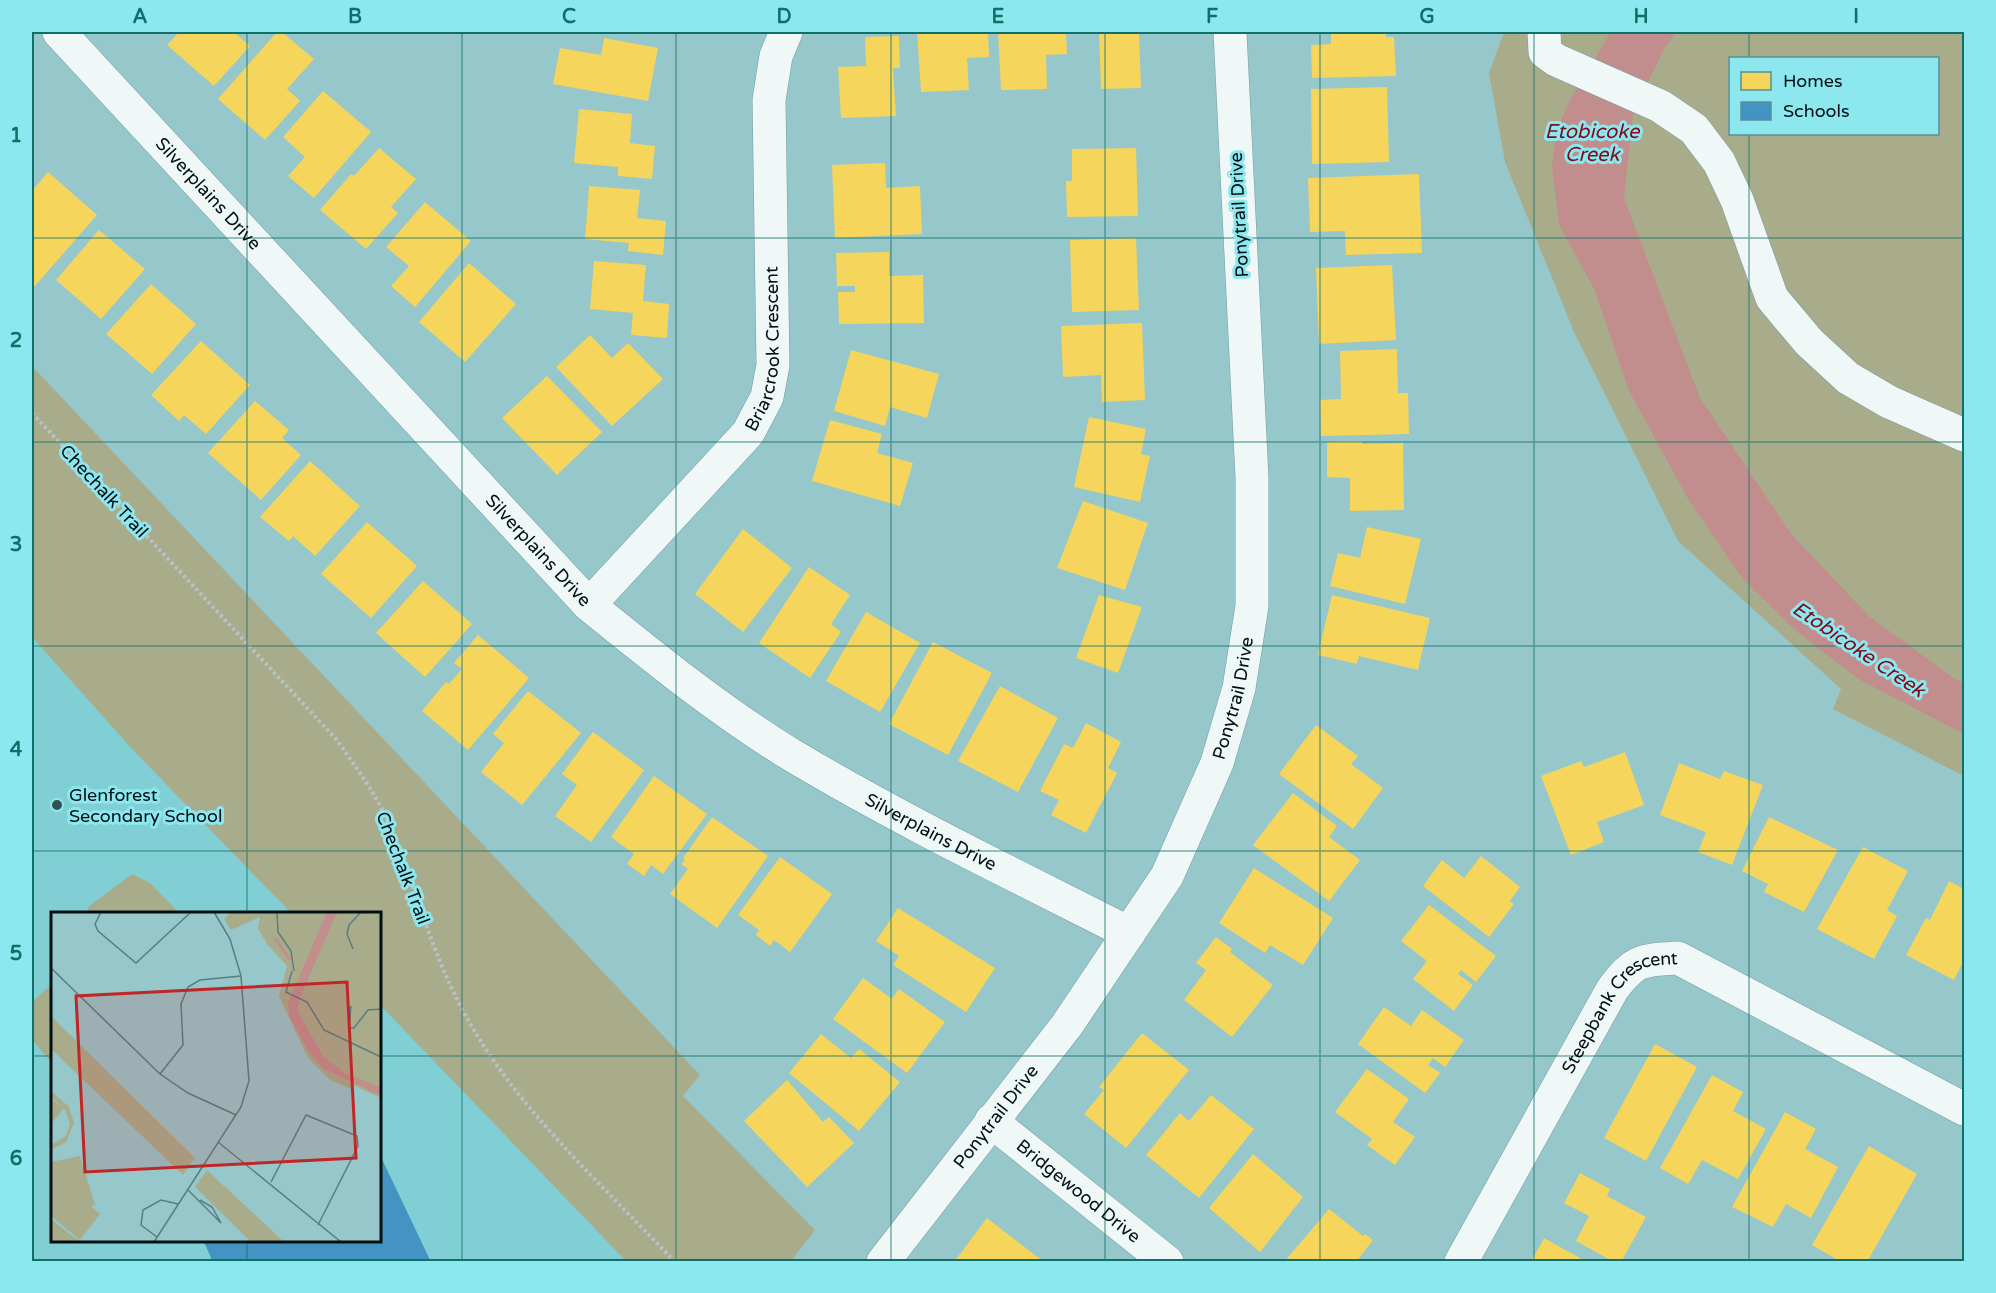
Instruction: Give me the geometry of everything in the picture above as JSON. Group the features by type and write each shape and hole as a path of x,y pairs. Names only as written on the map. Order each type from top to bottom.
{"street":[{"name":"Silverplains Drive","path":"59,32 589,604 663,665 788,753 915,826 1129,933"},
{"name":"Briarcrook Crescent","path":"589,604 748,432 767,397 773,365 770,100 776,56 786,32"},
{"name":"Ponytrail Drive","path":"883,1262 1067,1025 1167,876 1217,763 1239,688 1252,606 1252,478 1230,32"},
{"path":"1544,32 1545,52 1568,67 1660,106 1694,129 1719,162 1737,200 1772,298 1809,342 1848,378 1889,402 1965,435"},
{"name":"Steepbank Crescent","path":"1461,1262 1612,990 1623,975 1643,960 1678,958 1965,1109"},
{"name":"Bridgewood Drive","path":"991,1121 1167,1262"}],"path":[{"name":"Chechalk Trail","path":"32,413 336,739 366,781 390,828 426,928 456,999 499,1068 553,1133 675,1262"}],"shaded area":[{"path":"32,637 132,749 290,912 51,912 51,1242 381,1242 381,1006 626,1261 32,1261"}],"green space":[{"path":"1504,32 1964,32 1964,776 1833,709 1841,689 1678,541 1574,332 1505,162 1489,73"},
{"path":"32,366 700,1075 683,1096 815,1230 791,1261 626,1261 381,1006 381,912 290,912 132,749 32,637"},
{"path":"132,874 150,883 178,912 88,912 88,907"},
{"path":"51,985 51,1062 32,1040 32,1002"}],"water":[{"name":"Etobicoke Creek","path":"1611,32 1676,32 1664,49 1633,113 1624,198 1700,398 1792,535 1870,617 1952,677 1964,683 1964,734 1860,680 1795,630 1743,579 1688,499 1629,391 1595,291 1559,225 1552,166 1556,132 1570,100"}],"building: Homes":[{"path":"179,32 238,32 236,34 250,46 214,86 167,45"},
{"path":"277,32 282,32 314,59 287,89 300,101 265,140 218,99"},
{"path":"917,32 988,32 989,57 967,58 969,90 921,92"},
{"path":"998,32 1066,32 1067,54 1046,55 1047,89 1001,90"},
{"path":"1099,32 1139,32 1141,88 1101,89"},
{"path":"1331,32 1386,32 1386,37 1394,37 1396,76 1312,78 1311,45 1331,44"},
{"path":"899,36 900,68 893,68 896,116 841,118 838,67 866,66 865,37"},
{"path":"604,38 658,48 648,101 553,84 560,48 601,55"},
{"path":"1387,87 1389,162 1312,164 1311,89"},
{"path":"323,91 371,132 314,198 288,176 305,157 283,137"},
{"path":"579,109 632,114 630,143 655,146 652,179 618,176 618,167 574,163"},
{"path":"379,148 416,179 391,207 398,213 366,249 320,210 351,174 354,176"},
{"path":"1136,148 1138,216 1067,217 1066,181 1072,181 1072,149"},
{"path":"885,163 886,188 920,186 922,234 835,238 832,165"},
{"path":"48,172 97,215 34,287 32,285 32,191"},
{"path":"1419,174 1422,253 1346,255 1345,231 1310,232 1308,178"},
{"path":"589,186 640,190 637,218 666,221 663,255 628,251 629,243 585,239"},
{"path":"425,202 471,241 415,307 391,286 409,266 386,247"},
{"path":"99,230 145,269 101,319 56,280"},
{"path":"1136,238 1139,310 1072,312 1070,240"},
{"path":"889,252 889,276 923,275 924,323 839,324 838,292 855,292 855,286 837,286 836,253"},
{"path":"594,261 646,265 643,301 669,304 667,338 631,335 633,313 590,309"},
{"path":"469,263 516,304 465,362 419,322"},
{"path":"1392,265 1396,340 1319,344 1316,268"},
{"path":"151,284 196,324 152,374 106,334"},
{"path":"1142,323 1145,400 1102,402 1101,375 1063,377 1061,326"},
{"path":"590,335 612,358 628,343 663,379 612,426 556,367"},
{"path":"201,341 250,385 206,434 184,415 179,421 151,395"},
{"path":"1397,349 1398,393 1408,393 1409,434 1321,436 1320,400 1341,399 1340,351"},
{"path":"851,350 939,374 927,418 890,407 885,426 834,411"},
{"path":"547,376 602,432 557,475 502,418"},
{"path":"255,401 289,430 282,438 301,455 261,500 208,453"},
{"path":"1089,417 1146,429 1141,454 1150,456 1140,502 1074,487"},
{"path":"830,420 882,434 877,453 913,463 900,506 812,481"},
{"path":"1362,441 1362,444 1403,443 1404,510 1350,511 1350,478 1327,477 1327,442"},
{"path":"310,461 360,506 315,556 293,536 289,541 260,517"},
{"path":"1083,501 1148,523 1125,590 1057,568"},
{"path":"367,522 417,566 371,618 321,574"},
{"path":"1367,527 1421,539 1405,604 1330,586 1338,553 1360,558"},
{"path":"743,529 792,568 743,632 695,594"},
{"path":"809,567 850,595 831,624 841,632 810,678 759,643"},
{"path":"423,581 472,624 425,677 376,633"},
{"path":"1099,595 1142,607 1118,673 1076,658"},
{"path":"1332,595 1430,618 1418,670 1359,656 1357,664 1318,655"},
{"path":"866,612 920,643 880,712 826,681"},
{"path":"478,635 529,678 468,750 422,711 446,682 449,684 462,669 454,663"},
{"path":"933,642 992,673 948,755 889,724"},
{"path":"1000,686 1058,718 1018,792 958,761"},
{"path":"528,691 581,733 522,805 481,772 504,743 493,734"},
{"path":"1086,723 1121,742 1108,768 1117,773 1086,833 1051,815 1059,800 1040,791 1064,744 1073,748"},
{"path":"1316,725 1358,756 1351,764 1383,788 1353,829 1279,774"},
{"path":"593,732 644,770 591,842 555,816 577,785 562,774"},
{"path":"1625,752 1644,805 1597,822 1604,842 1571,855 1541,776 1581,761 1584,767"},
{"path":"1679,763 1720,779 1724,771 1763,785 1732,865 1698,852 1706,832 1660,815"},
{"path":"654,776 707,814 663,874 651,865 644,876 627,864 634,854 611,837"},
{"path":"1293,793 1337,826 1329,837 1360,860 1329,901 1253,845"},
{"path":"712,817 768,856 717,928 670,894 688,869 681,864 685,860 683,858"},
{"path":"1769,817 1838,850 1804,912 1764,892 1768,884 1742,871"},
{"path":"1863,847 1908,871 1887,910 1897,916 1874,959 1817,929"},
{"path":"1481,856 1520,887 1510,901 1514,904 1489,937 1423,886 1442,860 1464,878"},
{"path":"780,857 832,894 790,952 774,940 770,946 756,935 759,930 738,915"},
{"path":"1254,868 1333,918 1303,965 1270,945 1265,953 1219,923"},
{"path":"1949,881 1964,889 1964,960 1954,980 1906,955 1926,918 1930,920"},
{"path":"1429,905 1496,956 1476,982 1461,970 1458,974 1473,985 1454,1011 1413,979 1427,961 1401,941"},
{"path":"898,908 995,968 966,1012 893,965 899,956 876,941"},
{"path":"1216,937 1232,949 1230,952 1273,985 1232,1037 1184,1000 1206,970 1196,963"},
{"path":"863,978 892,999 899,989 945,1022 907,1073 833,1019"},
{"path":"1384,1007 1411,1026 1422,1010 1464,1040 1445,1067 1433,1058 1428,1065 1440,1073 1425,1093 1358,1044"},
{"path":"1142,1033 1189,1070 1126,1148 1084,1114 1104,1090 1099,1087"},
{"path":"821,1034 851,1058 859,1049 900,1082 859,1131 789,1073"},
{"path":"1655,1044 1697,1067 1646,1161 1604,1138"},
{"path":"1367,1069 1409,1099 1393,1122 1415,1137 1395,1165 1367,1145 1372,1139 1335,1112"},
{"path":"1712,1075 1743,1092 1733,1111 1766,1129 1738,1179 1702,1160 1688,1184 1660,1168"},
{"path":"787,1080 823,1122 829,1117 854,1143 807,1187 744,1121"},
{"path":"1211,1095 1254,1129 1199,1198 1146,1155 1180,1113 1189,1121"},
{"path":"1785,1112 1816,1129 1805,1149 1838,1167 1811,1218 1786,1204 1773,1227 1732,1207"},
{"path":"1869,1146 1917,1174 1867,1262 1841,1262 1812,1245"},
{"path":"1253,1154 1303,1197 1260,1252 1209,1208"},
{"path":"1580,1173 1610,1189 1607,1196 1646,1217 1621,1262 1614,1262 1576,1241 1589,1216 1564,1203"},
{"path":"1329,1209 1363,1236 1365,1234 1373,1240 1356,1262 1284,1262"},
{"path":"987,1218 1044,1262 954,1262"},
{"path":"1544,1238 1587,1262 1531,1262"}],"building: Schools":[{"path":"381,1157 431,1262 213,1262 204,1242 381,1242"}],"place":[{"name":"Glenforest Secondary School","path":"57,805"}]}
